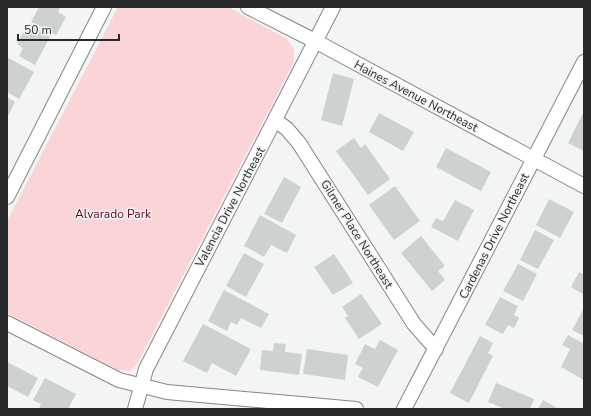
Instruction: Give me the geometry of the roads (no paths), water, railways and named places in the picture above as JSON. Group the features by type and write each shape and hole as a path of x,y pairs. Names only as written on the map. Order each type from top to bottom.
{"street":[{"path":"7,197 104,7"},
{"name":"Haines Avenue Northeast","path":"248,7 315,41 533,160 584,186"},
{"name":"Valencia Drive Northeast","path":"135,409 146,369 333,7"},
{"name":"Cardenas Drive Northeast","path":"404,409 584,62"},
{"name":"Gilmer Place Northeast","path":"275,120 287,129 299,143 414,324 436,349"},
{"path":"7,323 119,380 141,386 167,392 356,409"}],"park label":[{"name":"Alvarado Park","path":"113,214"}]}
